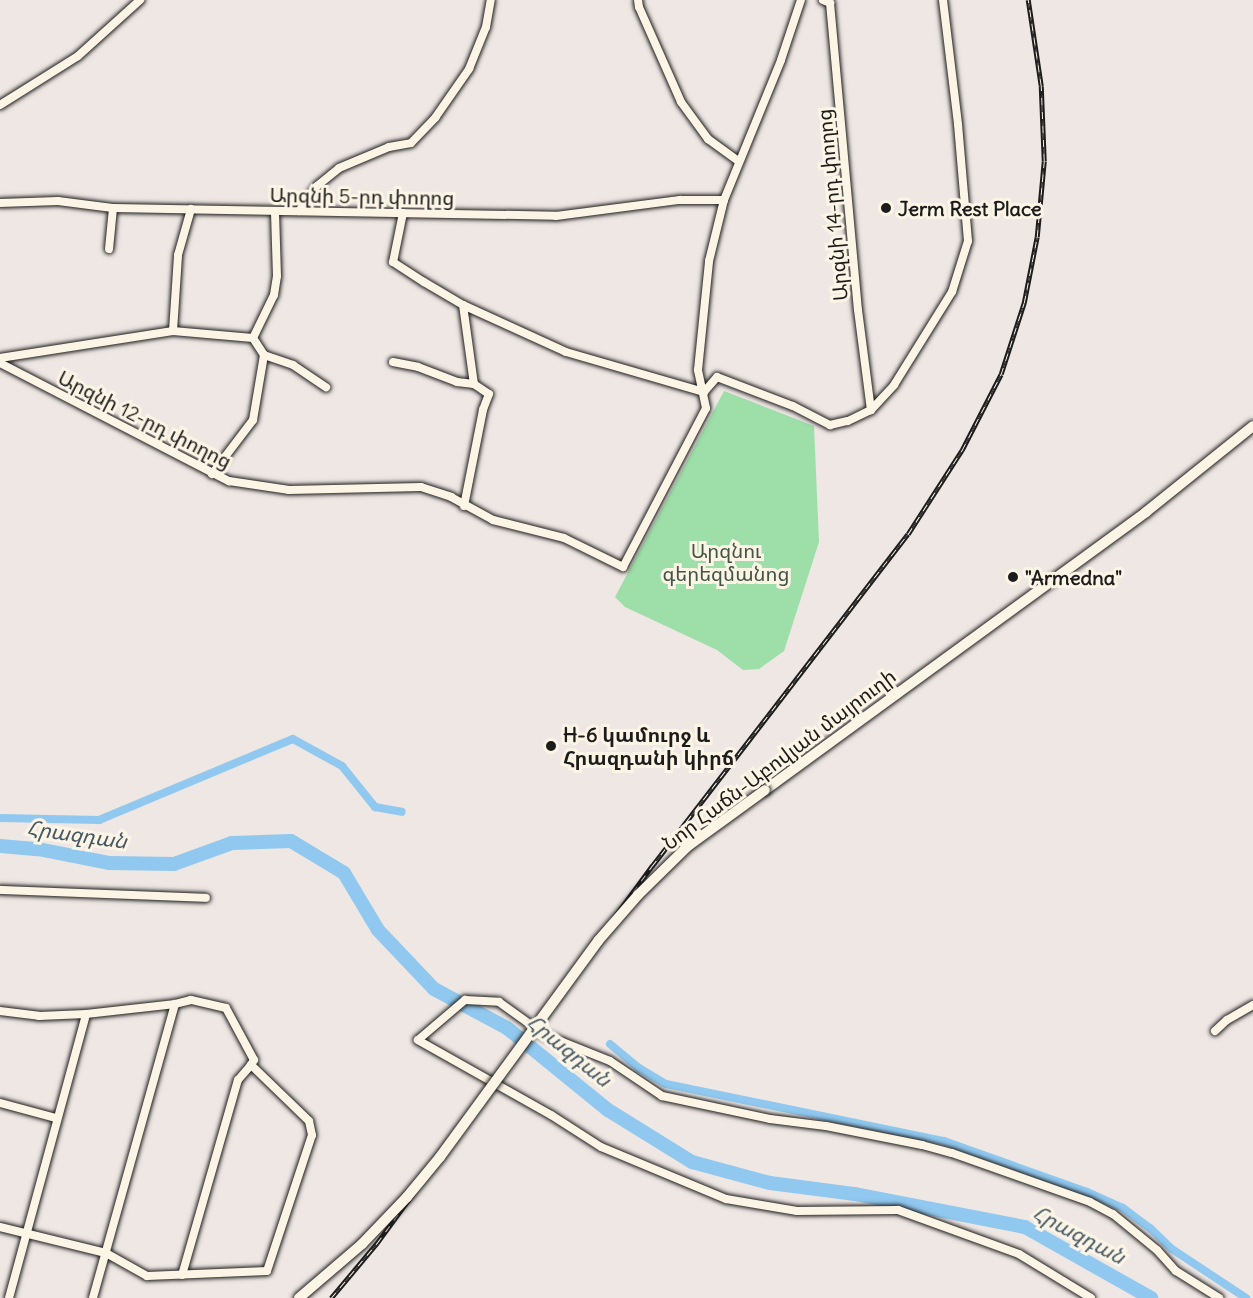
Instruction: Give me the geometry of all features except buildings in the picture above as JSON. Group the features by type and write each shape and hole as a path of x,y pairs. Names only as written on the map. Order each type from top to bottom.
{"main road":[{"name":"Նոր Հաճն-Աբովյան մայրուղի","path":"299,1298 362,1244 407,1197 440,1157 598,941 638,895 688,846 1146,512 1253,426"}],"street":[{"path":"0,105 78,56 140,0"},
{"path":"298,211 317,186 339,168 389,147 411,143 435,118 469,69 486,27 491,0"},
{"path":"639,0 639,7 681,102 708,139 738,161"},
{"path":"705,392 698,370 709,261 724,200 781,60 801,0"},
{"name":"Արզնի 14-րդ փողոց","path":"823,0 830,3 857,298 871,410"},
{"path":"705,392 717,377 793,406 830,425 848,421 871,410 894,385 952,292 968,241 958,124 943,0"},
{"name":"Արզնի 5-րդ փողոց","path":"0,203 58,201 113,208 556,216 680,201 724,200"},
{"path":"109,249 113,208"},
{"path":"173,331 178,255 191,209"},
{"path":"253,338 274,295 277,276 274,212"},
{"path":"403,213 393,261 463,305 566,352 705,392"},
{"path":"463,305 474,384"},
{"path":"0,358 173,331 253,338"},
{"path":"253,338 264,355 293,365 326,387"},
{"path":"212,474 254,420 264,355"},
{"path":"393,362 418,367 457,382 474,384 489,394 483,410 464,506"},
{"name":"Արզնի 12-րդ փողոց","path":"0,363 229,481 289,490 421,487 451,497 464,506 494,520 564,538 623,567 706,408 705,392"},
{"path":"0,890 206,898"},
{"path":"0,1011 39,1016 86,1014 176,1004 191,1000 226,1008 254,1059 238,1080 182,1275"},
{"path":"1091,1298 1019,1254 898,1210 797,1211 726,1199 601,1147 551,1115 418,1040 465,1000 499,1002 545,1035 610,1061 662,1096 770,1119 826,1126 922,1145 1002,1170 1090,1202 1113,1214 1157,1250 1176,1271 1219,1298"},
{"path":"93,1298 176,1004"},
{"path":"1215,1031 1227,1020 1253,1005"},
{"path":"9,1298 86,1014"},
{"path":"0,1227 106,1253 147,1276 267,1271 312,1135 309,1121 251,1065"},
{"path":"0,1103 56,1118"}],"green space":[{"name":"Արզնու գերեզմանոց","path":"724,391 814,426 819,542 784,651 759,669 743,670 717,650 625,607 615,597"}],"waterway":[{"path":"0,818 99,820 293,739 342,766 375,807 402,812"},
{"name":"Հրազդան","path":"0,846 38,849 109,863 174,864 232,843 291,841 344,873 378,930 434,989 507,1028 608,1110 692,1162 770,1183 855,1194 1025,1227 1151,1298"},
{"path":"610,1044 639,1068 666,1084 944,1141 1087,1192 1123,1208 1150,1228 1172,1249 1246,1298"}],"railway":[{"path":"331,1298 377,1243 652,866 908,534 962,450 1001,374 1024,303 1037,237 1044,161 1041,86 1028,0"}],"place":[{"name":"Jerm Rest Place","path":"886,208"},
{"name":"\"Armedna\"","path":"1013,577"},
{"name":"H-6 կամուրջ և Հրազդանի կիրճ","path":"551,746"}]}
